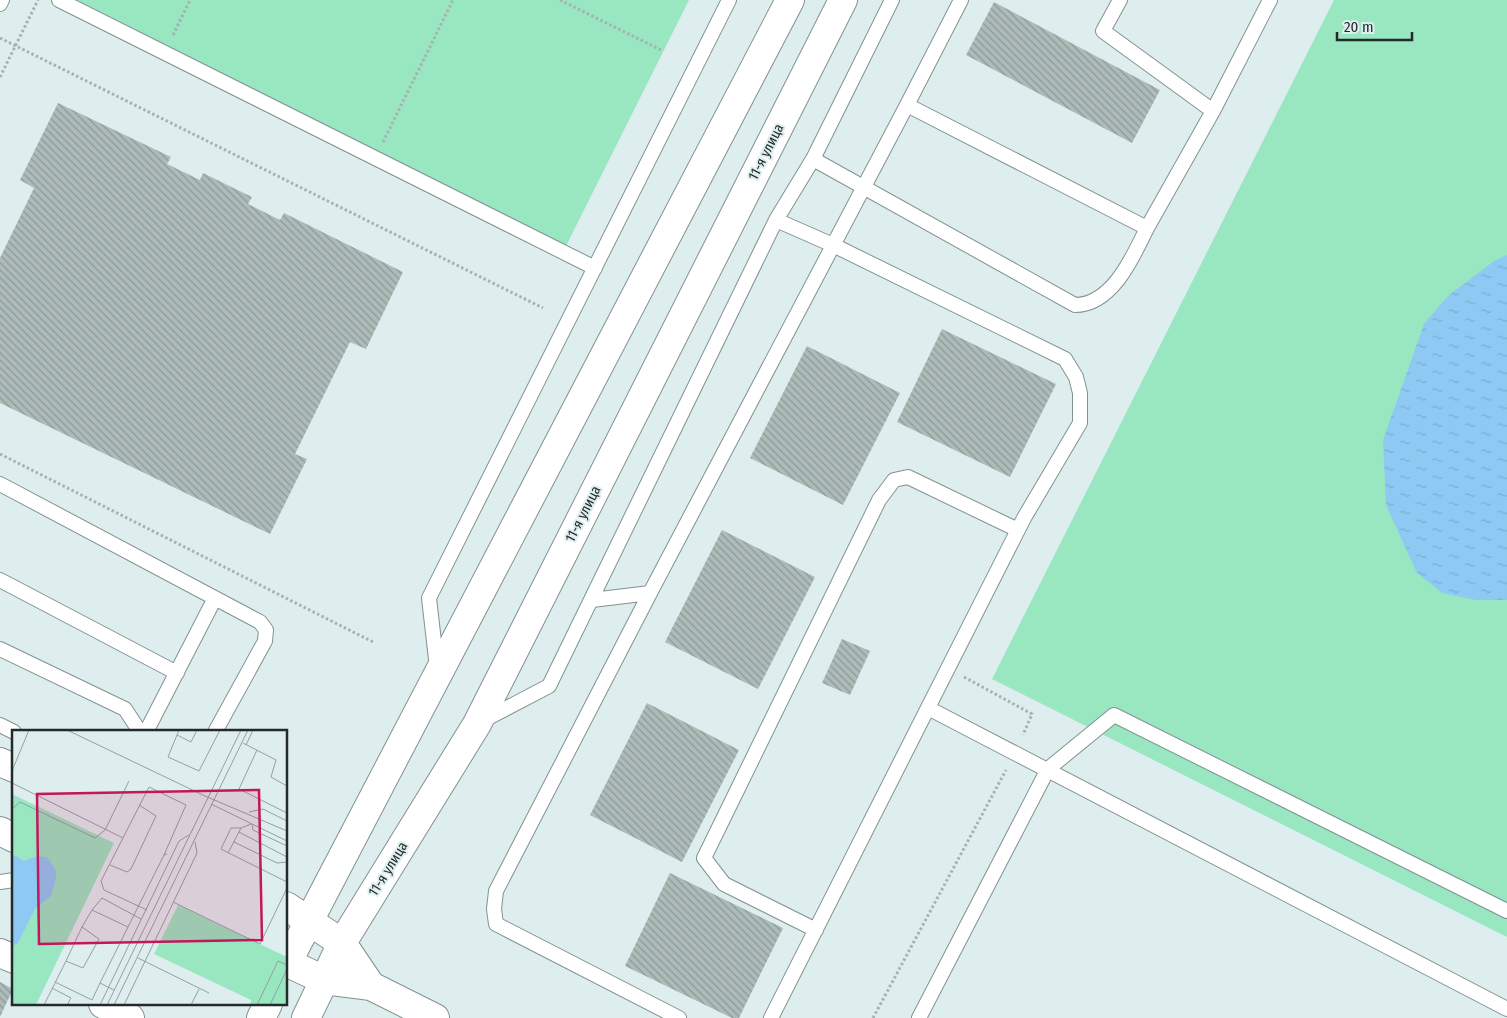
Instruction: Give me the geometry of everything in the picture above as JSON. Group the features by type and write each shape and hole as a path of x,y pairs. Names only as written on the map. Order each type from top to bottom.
{"street":[{"path":"288,961 790,0"},
{"name":"11-я улица","path":"306,1018 342,943 477,724 843,0"},
{"path":"0,762 12,767"},
{"path":"0,831 12,837"},
{"path":"288,907 342,943 371,986"},
{"path":"0,952 12,959"},
{"path":"288,963 324,980 371,986 435,1018"},
{"path":"106,1006 130,1018"},
{"path":"261,1018 267,1006"}],"lane":[{"path":"0,4 2,0"},
{"path":"59,0 595,268"},
{"path":"438,676 429,598 729,0"},
{"path":"477,724 549,686 776,220 813,159 892,0"},
{"path":"679,1018 496,924 494,909 496,891 650,593 864,188 960,0"},
{"path":"1120,0 1103,31 1213,111"},
{"path":"813,159 1075,305 1088,305 1113,285 1131,260 1213,111 1270,0"},
{"path":"907,105 1147,228"},
{"path":"772,1018 1018,530 1080,423 1080,393 1076,377 1066,359 833,245 776,220"},
{"path":"816,930 724,884 704,858 879,500 894,480 908,477 1018,530"},
{"path":"0,484 260,622 266,630 266,636 216,730"},
{"path":"0,580 177,673"},
{"path":"592,600 650,593"},
{"path":"147,730 216,598"},
{"path":"0,649 125,709 139,730"},
{"path":"928,708 1507,1009"},
{"path":"919,1018 1048,769 1114,715 1507,911"},
{"path":"0,725 12,731"}],"path":[{"path":"0,77 38,0"},
{"path":"164,52 190,0"},
{"path":"375,158 453,0"},
{"path":"560,0 663,51"},
{"path":"0,38 543,308"},
{"path":"0,454 375,643"},
{"path":"873,1018 1015,752 1032,714 948,669"}],"green space":[{"path":"59,0 689,0 564,250"},
{"path":"1334,0 1507,0 1507,937 992,679"}],"water":[{"path":"1507,255 1507,600 1476,600 1442,593 1417,573 1386,505 1383,440 1424,324 1449,295 1494,261"}],"building":[{"path":"994,2 1160,90 1132,143 966,55"},
{"path":"58,103 171,157 167,164 200,180 203,173 252,197 248,204 280,220 284,213 403,272 366,349 350,342 295,454 307,459 270,534 0,403 0,258 34,188 20,180"},
{"path":"942,329 1056,384 1010,477 897,422"},
{"path":"807,346 900,393 843,505 750,458"},
{"path":"722,530 815,577 758,689 665,642"},
{"path":"842,639 870,651 850,695 822,683"},
{"path":"647,703 739,750 682,862 590,815"},
{"path":"670,873 783,928 739,1018 732,1018 625,966"},
{"path":"0,982 12,988 12,991 0,1017"}]}
